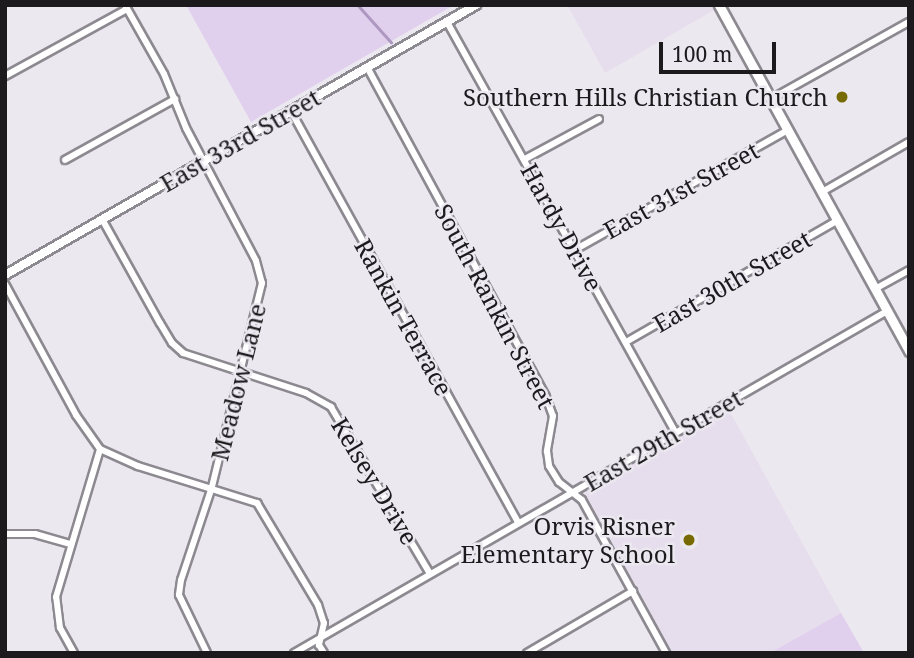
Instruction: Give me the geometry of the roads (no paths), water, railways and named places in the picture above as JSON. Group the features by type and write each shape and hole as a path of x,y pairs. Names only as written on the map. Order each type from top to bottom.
{"main road":[{"path":"722,6 909,351"}],"street":[{"name":"East 33rd Street","path":"5,275 476,5"},
{"path":"5,76 126,7"},
{"name":"Meadow Lane","path":"126,7 256,261 262,283 211,490 181,580 179,595 207,653"},
{"name":"Hardy Drive","path":"447,22 676,433"},
{"path":"771,99 909,22"},
{"name":"South Rankin Street","path":"367,67 546,397 554,416 547,451 549,466 559,482 582,500 666,653"},
{"path":"65,160 175,99"},
{"name":"Rankin Terrace","path":"291,111 518,523"},
{"path":"525,159 599,119"},
{"name":"East 31st Street","path":"573,251 788,130"},
{"path":"822,192 909,142"},
{"name":"Kelsey Drive","path":"102,219 172,343 183,353 306,393 331,407 430,574"},
{"name":"East 30th Street","path":"626,342 838,220"},
{"path":"875,289 909,270"},
{"path":"5,285 76,415 100,449 138,466 257,503 318,605 324,623 320,645 324,653"},
{"name":"East 29th Street","path":"294,653 887,311"},
{"path":"74,653 60,628 56,597 100,449"},
{"path":"6,533 35,534 71,544"},
{"path":"527,653 633,591"}],"waterway":[{"path":"358,5 391,42"}],"place":[{"name":"Southern Hills Christian Church","path":"842,97"},
{"name":"Orvis Risner Elementary School","path":"689,540"}]}
